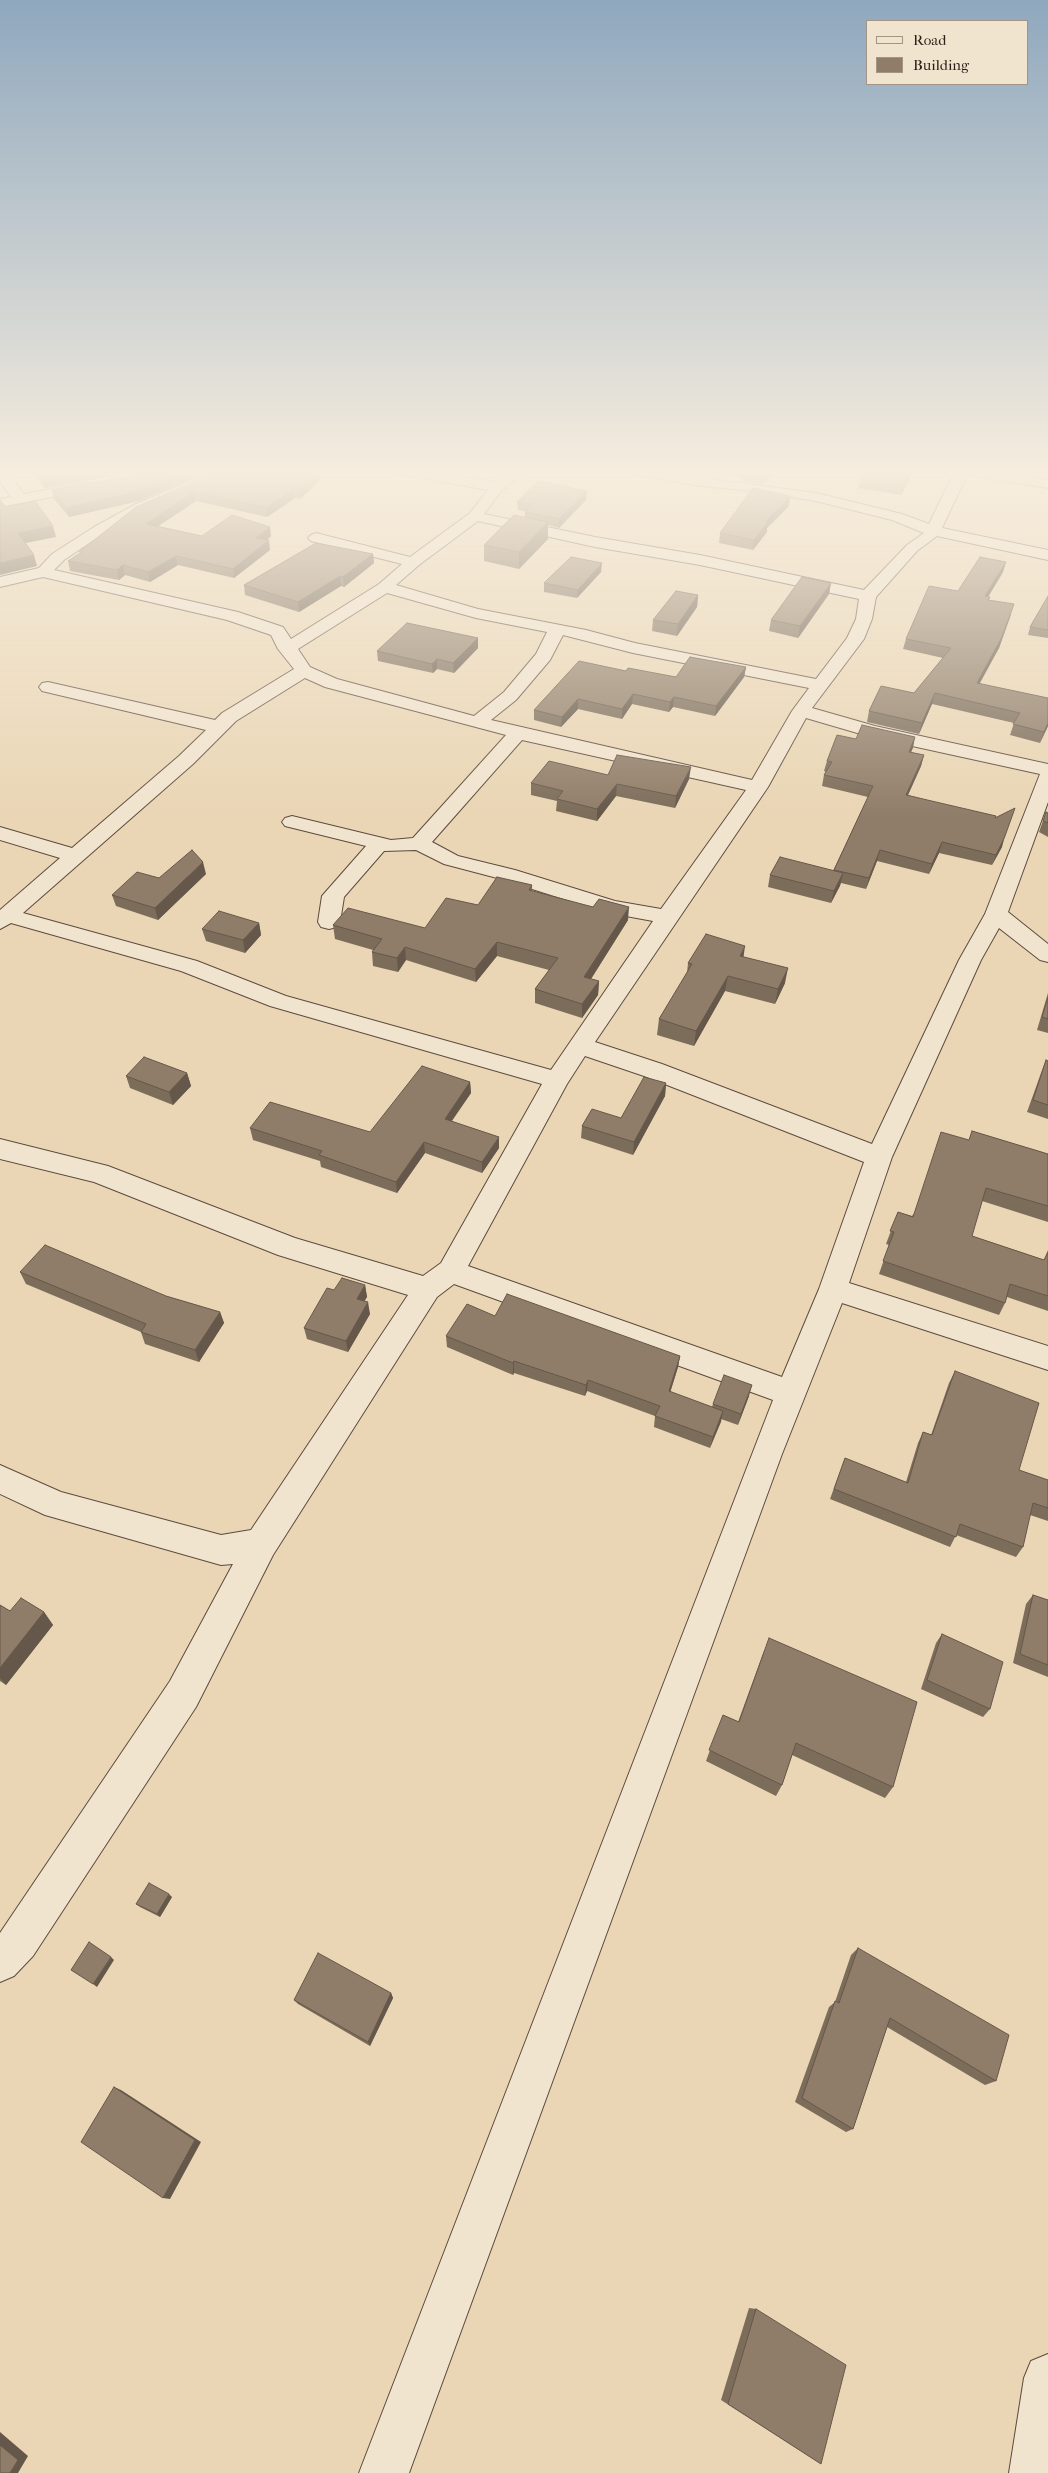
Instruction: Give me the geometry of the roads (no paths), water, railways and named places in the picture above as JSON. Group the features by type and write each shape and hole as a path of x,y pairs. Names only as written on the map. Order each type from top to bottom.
{"street":[{"path":"100,585 232,616 277,631 310,633"},
{"path":"819,585 868,596"},
{"path":"0,1962 19,1942 183,1694 261,1544 427,1289 451,1271 557,1080 667,917 758,787 801,711 855,639 864,620 868,596 878,585"},
{"path":"287,649 385,587 476,613 632,648 819,685"},
{"path":"478,722 510,696 544,656 557,630"},
{"path":"277,631 287,649 304,671 330,683 518,733 758,787"},
{"path":"4,919 186,760 229,717 304,671"},
{"path":"48,687 219,727"},
{"path":"801,711 888,735 1048,770"},
{"path":"419,844 518,733"},
{"path":"384,2473 762,1463 833,1289 879,1157 970,960 996,914 1036,834 1048,776"},
{"path":"292,822 391,846 419,844 452,860 508,874 612,907 667,917"},
{"path":"0,833 76,856"},
{"path":"329,922 333,896 380,843"},
{"path":"996,914 1048,955"},
{"path":"4,919 189,966 278,1001 557,1080"},
{"path":"580,1046 653,1070 879,1157"},
{"path":"0,1149 99,1173 288,1247 427,1289"},
{"path":"451,1271 505,1292 791,1393"},
{"path":"833,1289 1048,1358"},
{"path":"0,1480 56,1505 221,1550 261,1544"},
{"path":"1034,2473 1048,2378"}]}
